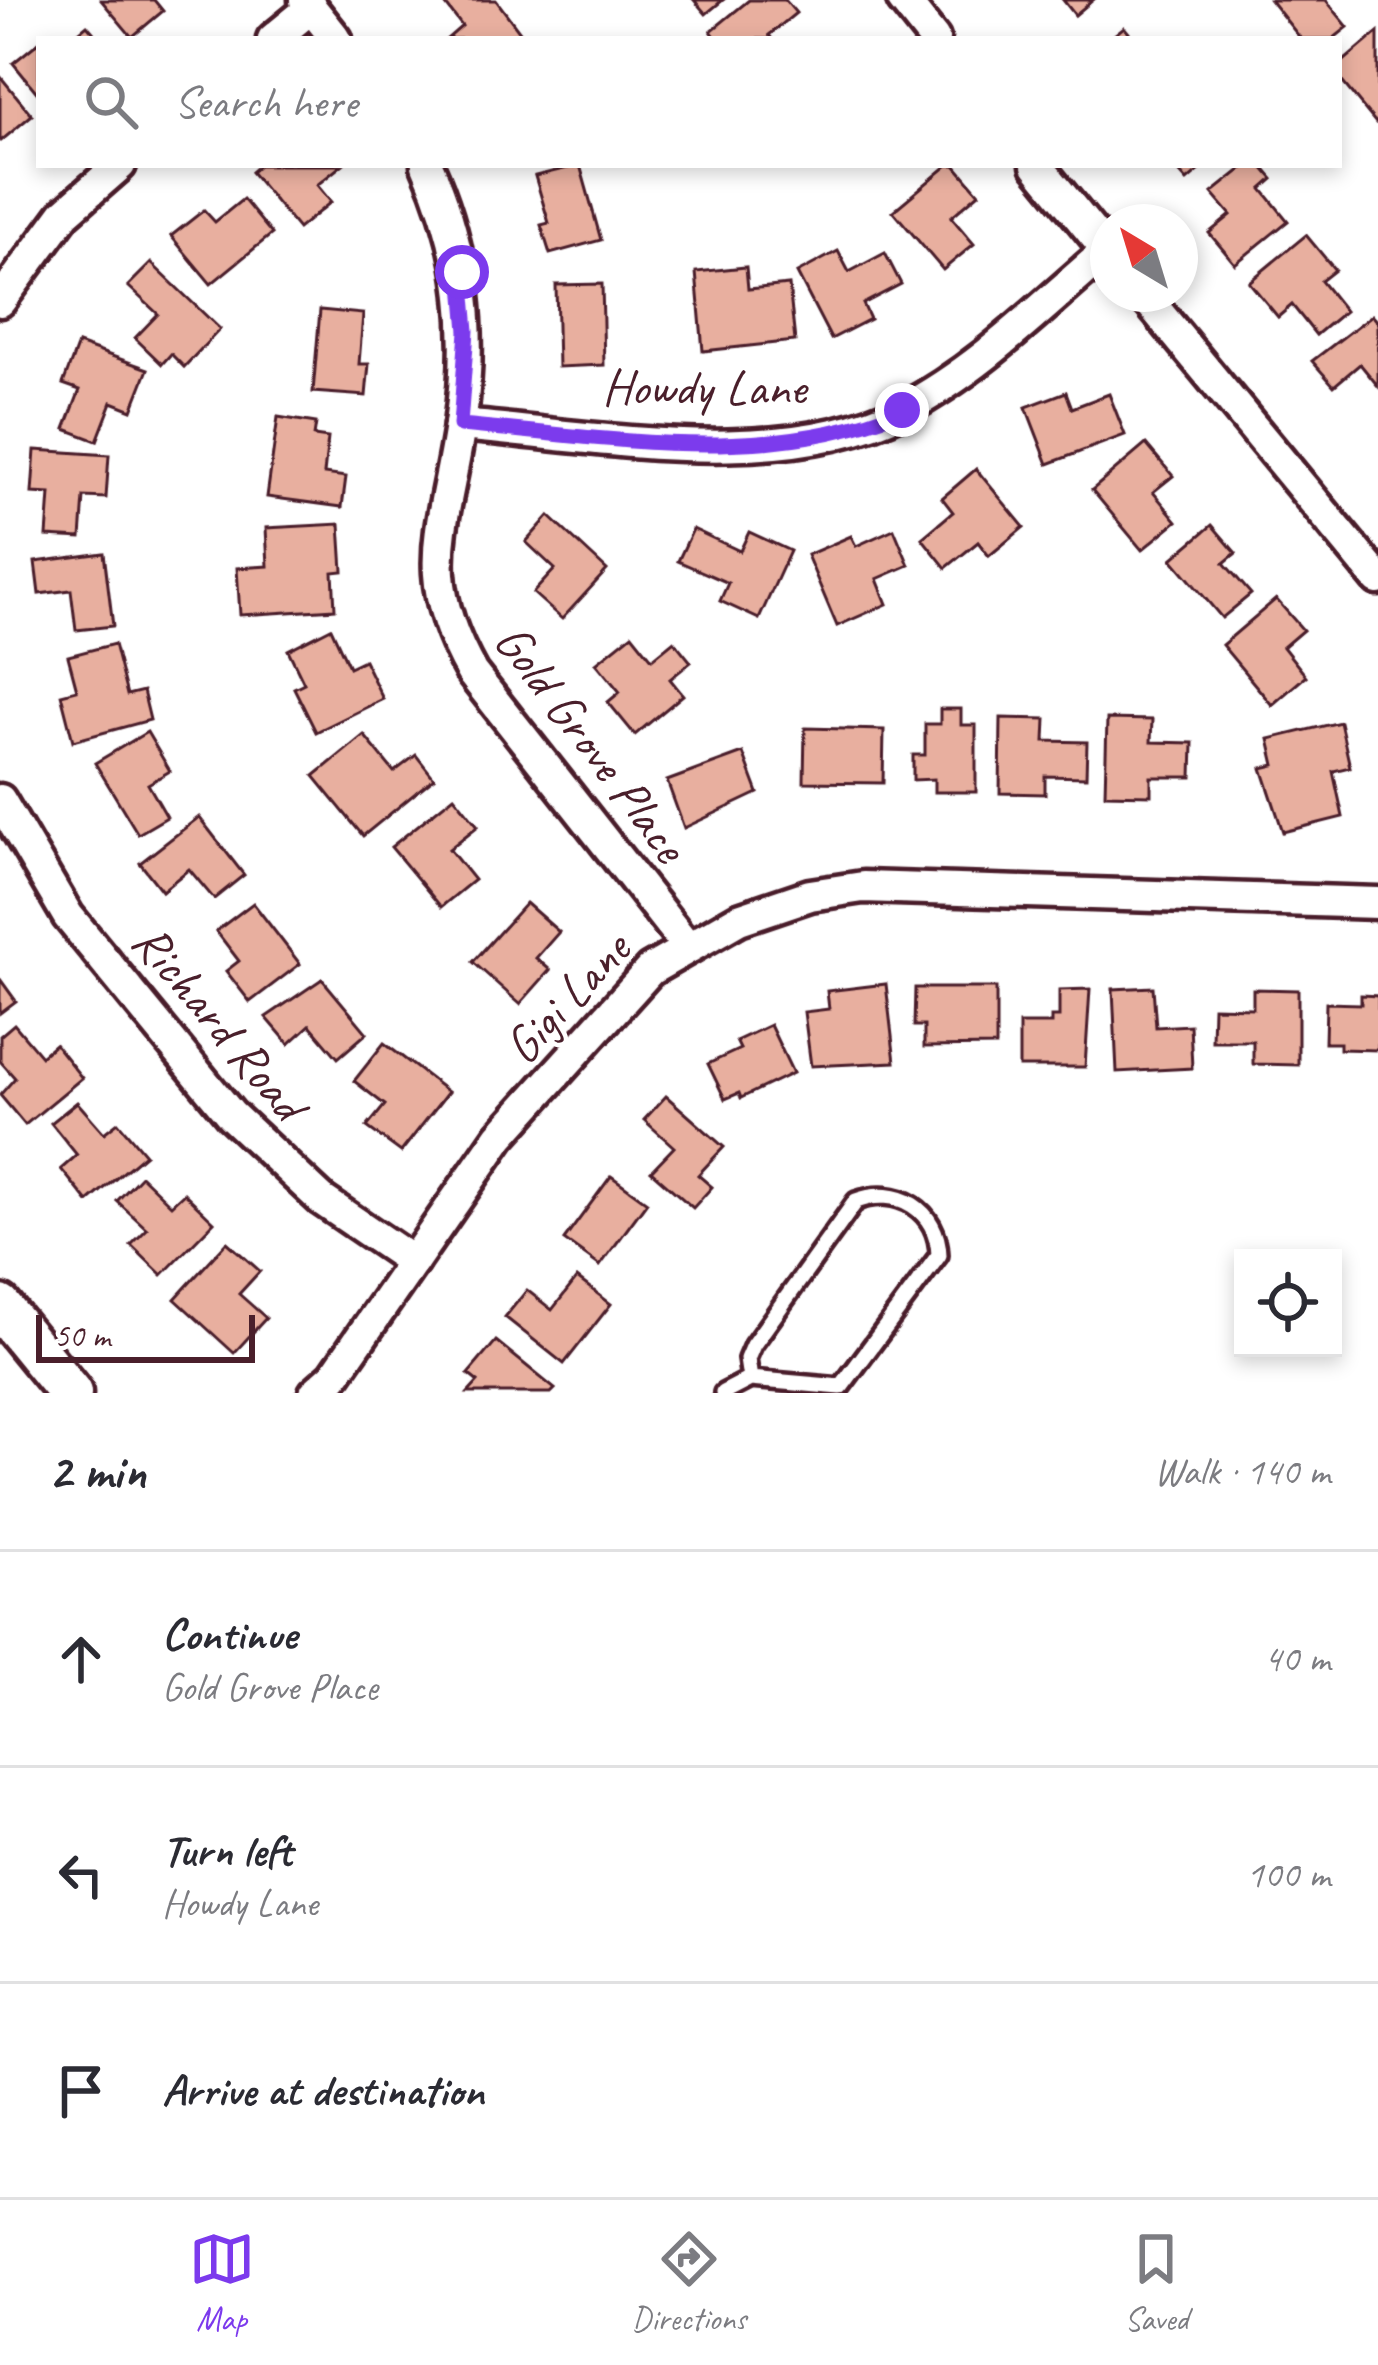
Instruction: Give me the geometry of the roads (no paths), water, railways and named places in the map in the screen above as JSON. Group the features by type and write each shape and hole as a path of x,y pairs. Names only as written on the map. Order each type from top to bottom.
{"street":[{"path":"902,0 932,36"},
{"path":"276,36 308,4 334,36"},
{"path":"0,301 65,213 117,168"},
{"name":"Gold Grove Place","path":"428,168 462,272 467,331 460,425 436,535 441,591 459,650 686,945"},
{"path":"1039,168 1090,230"},
{"name":"Howdy Lane","path":"460,425 706,443 821,436 890,415 948,384 1090,267"},
{"path":"1157,312 1378,579"},
{"name":"Richard Road","path":"0,800 68,916 231,1114 297,1180 412,1262"},
{"name":"Gigi Lane","path":"315,1393 334,1376 500,1136 548,1088 609,1009 650,970 686,945 809,895 863,887 1378,903"},
{"path":"7,1329 70,1393"}],"lane":[{"path":"723,1393 750,1379 842,1387 939,1255 938,1237 928,1216 895,1195 875,1193 856,1201 753,1345 747,1359 750,1379"}]}
